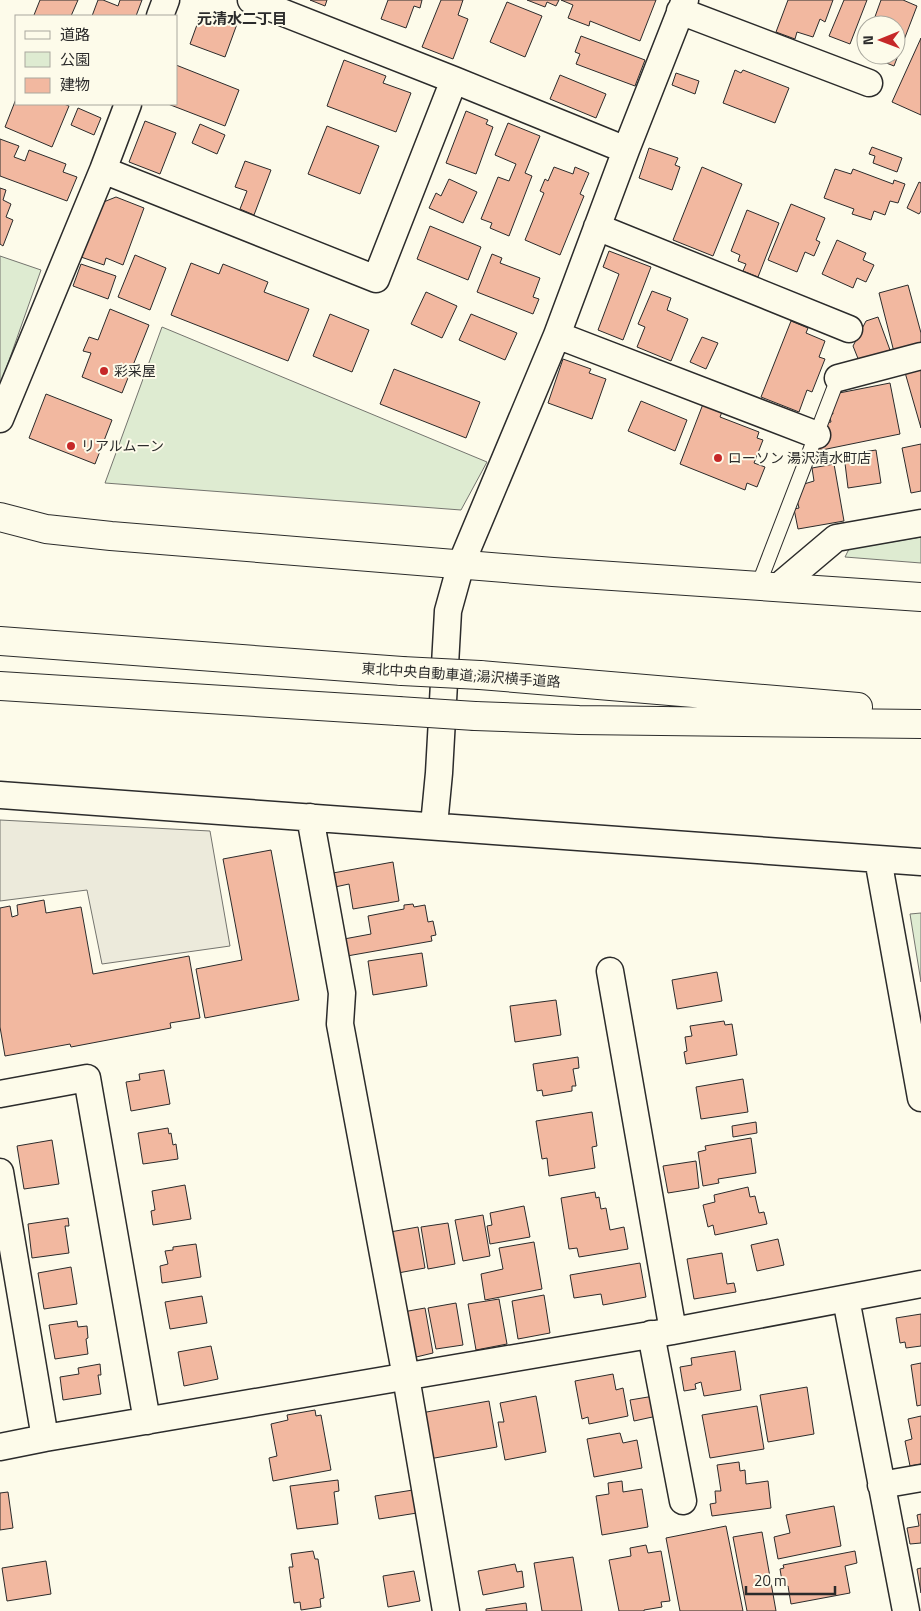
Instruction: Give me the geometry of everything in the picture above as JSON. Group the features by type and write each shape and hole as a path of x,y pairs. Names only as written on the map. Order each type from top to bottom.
{"main road":[{"path":"0,517 55,530 461,564 921,598"},
{"name":"東北中央自動車道;湯沢横手道路","path":"0,641 402,671 480,675 921,712"},
{"path":"0,686 475,716 579,720 921,724"}],"street":[{"path":"160,15 166,0"},
{"path":"251,0 626,150"},
{"path":"434,826 439,773 448,611 461,564 557,335 626,150 683,6 869,83"},
{"path":"103,170 376,279 454,80"},
{"path":"0,419 103,170 128,105"},
{"path":"598,227 848,329"},
{"path":"557,335 817,434"},
{"path":"838,378 921,356"},
{"path":"768,586 836,538 921,523"},
{"path":"0,795 921,862"},
{"path":"310,817 342,993 340,1024 406,1377 446,1611"},
{"path":"878,859 917,1052 921,1098"},
{"path":"610,971 662,1333 683,1501"},
{"path":"0,1094 87,1078 147,1421"},
{"path":"0,1172 45,1438"},
{"path":"0,1447 662,1333 921,1284"},
{"path":"846,1299 906,1611"},
{"path":"881,1485 921,1478"}],"lane":[{"path":"768,586 817,434 838,378"}],"green space":[{"path":"0,256 41,270 0,386"},
{"path":"162,327 487,462 461,510 105,483"},
{"path":"921,537 921,563 845,557 849,549"},
{"path":"921,913 921,982 910,914"}],"shaded area":[{"path":"0,820 210,831 230,946 102,964 87,890 0,901"}],"building":[{"path":"40,0 78,0 71,15 34,15"},
{"path":"98,0 118,6 120,0 142,0 136,15 92,15"},
{"path":"310,0 327,0 325,6"},
{"path":"388,0 422,0 420,8 414,6 406,28 381,19"},
{"path":"441,0 463,0 458,15 468,19 453,59 422,47"},
{"path":"527,0 559,0 556,6 547,2 545,7"},
{"path":"561,0 656,0 640,41 590,21 589,26 568,18 573,5"},
{"path":"788,0 833,0 825,22 820,19 813,37 797,32 795,39 776,32"},
{"path":"844,0 867,0 861,15 856,15 856,28 850,44 829,36"},
{"path":"881,0 903,0 917,6 906,35 906,15 876,15"},
{"path":"507,2 542,16 525,57 490,42"},
{"path":"202,11 237,24 225,57 190,44"},
{"path":"581,36 645,60 635,86 576,64 580,54 575,52"},
{"path":"921,38 921,115 892,102"},
{"path":"344,60 386,76 383,83 411,93 396,132 327,106"},
{"path":"178,66 239,90 225,126 171,105 178,105"},
{"path":"735,70 741,73 743,70 789,88 775,123 723,103"},
{"path":"676,73 699,81 695,94 672,85"},
{"path":"560,75 606,94 596,118 550,99"},
{"path":"15,102 15,105 69,106 52,147 5,127"},
{"path":"78,108 101,118 94,135 71,125"},
{"path":"466,111 488,120 486,124 493,127 476,174 446,163"},
{"path":"145,121 176,133 160,174 129,162"},
{"path":"508,123 540,136 525,173 532,176 509,236 490,228 492,223 481,219 498,177 509,181 516,164 495,155"},
{"path":"200,124 225,135 217,154 192,143"},
{"path":"327,126 379,146 360,194 308,174"},
{"path":"0,139 19,146 14,157 25,161 29,150 66,164 63,172 77,177 67,201 0,176"},
{"path":"872,147 902,158 897,172 873,163 875,156 869,154"},
{"path":"649,148 678,158 675,165 680,167 672,190 639,178"},
{"path":"245,161 271,170 254,215 240,209 247,191 235,187"},
{"path":"554,167 573,174 575,167 589,173 580,194 584,196 560,255 525,240 544,193 540,191 545,179 548,181"},
{"path":"702,167 742,184 713,256 673,240"},
{"path":"835,169 851,174 853,169 893,184 894,180 905,184 898,203 890,201 885,215 874,211 871,220 852,214 854,209 824,198"},
{"path":"449,179 477,192 463,223 429,208 436,193 441,196"},
{"path":"919,182 921,183 921,211 919,214 907,208"},
{"path":"0,188 6,190 3,200 11,204 6,217 13,220 3,246 0,244"},
{"path":"116,197 144,208 123,265 106,258 104,265 81,257 101,203"},
{"path":"791,204 825,218 816,240 820,242 814,256 805,252 797,272 768,260"},
{"path":"747,210 779,223 758,277 743,271 746,264 738,261 740,255 731,251"},
{"path":"430,226 481,247 468,280 417,259"},
{"path":"837,240 866,253 863,260 874,265 866,282 857,278 853,288 822,274"},
{"path":"609,251 651,267 623,340 598,330 619,274 603,267"},
{"path":"492,254 502,258 500,263 540,278 533,297 539,299 533,314 477,292"},
{"path":"135,255 166,268 150,310 118,297"},
{"path":"191,263 219,274 223,264 268,282 264,292 309,309 288,361 171,315"},
{"path":"81,264 116,276 108,299 73,286"},
{"path":"908,285 921,333 921,345 894,352 879,293"},
{"path":"652,291 671,298 667,310 688,319 671,361 637,347 645,327 638,324"},
{"path":"426,292 457,306 442,338 411,324"},
{"path":"110,309 149,325 122,393 82,377 91,353 83,351 89,337 98,340"},
{"path":"330,314 369,330 352,372 313,356"},
{"path":"471,314 517,333 505,360 459,340"},
{"path":"878,317 890,350 859,361 853,346 866,321"},
{"path":"791,321 808,328 806,333 825,341 819,357 825,359 812,392 807,390 799,412 761,397"},
{"path":"702,337 718,343 706,369 690,362"},
{"path":"563,359 591,369 589,373 606,379 592,419 548,403"},
{"path":"921,364 921,428 904,369"},
{"path":"394,369 480,402 466,438 380,404"},
{"path":"890,383 900,434 817,451 826,423 831,422 829,414 833,414 831,405 834,394"},
{"path":"46,394 112,420 95,464 29,438"},
{"path":"641,401 687,420 675,451 628,431"},
{"path":"703,404 722,412 720,417 759,432 757,438 763,440 754,463 765,467 757,487 747,483 745,490 680,464"},
{"path":"921,444 921,491 911,493 902,448"},
{"path":"876,450 881,483 848,488 844,455"},
{"path":"834,464 844,521 798,529 794,509 799,508 797,500 804,484 814,481 812,468"},
{"path":"271,850 299,1000 205,1018 196,969 242,960 223,859"},
{"path":"393,862 399,901 353,909 349,884 335,887 333,873"},
{"path":"44,900 46,913 81,907 93,974 189,956 200,1018 170,1023 171,1028 71,1047 70,1044 5,1056 0,1027 0,908 10,906 12,917 18,915 17,905"},
{"path":"413,904 414,907 425,905 428,922 433,921 436,935 431,936 432,941 347,956 344,939 371,934 368,916 404,909 404,905"},
{"path":"422,953 427,986 373,995 368,961"},
{"path":"717,972 722,1001 677,1009 672,980"},
{"path":"556,1000 561,1035 515,1042 510,1006"},
{"path":"724,1021 725,1025 732,1024 737,1055 686,1064 684,1052 687,1051 685,1037 692,1036 690,1026"},
{"path":"578,1057 579,1068 573,1069 576,1086 572,1086 572,1091 543,1096 542,1090 537,1091 533,1064"},
{"path":"164,1070 170,1104 131,1111 126,1082 140,1080 139,1074"},
{"path":"743,1079 748,1112 701,1119 696,1087"},
{"path":"592,1112 597,1146 592,1147 595,1168 549,1176 547,1158 542,1159 536,1121"},
{"path":"756,1122 757,1133 733,1137 732,1126"},
{"path":"168,1128 173,1145 176,1144 178,1159 143,1164 138,1133"},
{"path":"751,1138 756,1173 718,1179 719,1183 703,1186 698,1152 706,1150 705,1146"},
{"path":"52,1140 59,1184 24,1189 17,1146"},
{"path":"696,1161 699,1188 668,1193 663,1166"},
{"path":"185,1185 191,1219 153,1225 151,1211 155,1210 152,1191"},
{"path":"748,1187 750,1197 755,1196 759,1213 764,1212 767,1224 715,1235 713,1225 708,1227 703,1205 715,1202 714,1195"},
{"path":"595,1192 596,1198 599,1197 601,1209 606,1208 610,1230 624,1227 628,1249 579,1257 577,1248 569,1249 561,1198"},
{"path":"524,1206 530,1237 490,1244 487,1226 492,1225 490,1213"},
{"path":"483,1215 490,1256 463,1261 455,1220"},
{"path":"68,1218 69,1226 65,1226 69,1253 32,1258 28,1224"},
{"path":"448,1223 455,1264 428,1269 421,1227"},
{"path":"418,1227 425,1268 398,1273 390,1232"},
{"path":"778,1239 784,1265 757,1271 751,1245"},
{"path":"534,1242 542,1289 485,1300 481,1274 503,1269 499,1248"},
{"path":"196,1244 201,1277 162,1283 160,1266 168,1264 165,1251 173,1250 173,1247"},
{"path":"722,1253 727,1284 734,1283 736,1292 694,1299 687,1259"},
{"path":"640,1263 646,1297 603,1305 601,1294 574,1298 570,1275"},
{"path":"71,1267 77,1304 44,1309 38,1273"},
{"path":"544,1295 550,1333 518,1339 512,1301"},
{"path":"202,1296 207,1323 170,1329 165,1302"},
{"path":"499,1299 507,1344 476,1350 468,1304"},
{"path":"456,1303 463,1345 436,1349 428,1308"},
{"path":"425,1308 433,1353 412,1358 403,1312"},
{"path":"921,1314 921,1346 906,1348 905,1342 900,1343 896,1318"},
{"path":"77,1321 78,1327 87,1326 88,1354 55,1359 49,1325"},
{"path":"211,1346 218,1379 184,1386 178,1352"},
{"path":"735,1351 741,1390 704,1396 701,1382 695,1384 696,1389 684,1391 680,1367 692,1365 691,1358"},
{"path":"921,1363 921,1405 917,1406 911,1365"},
{"path":"100,1364 101,1375 98,1375 101,1394 63,1400 60,1377 79,1374 78,1368"},
{"path":"613,1374 616,1390 623,1388 628,1416 589,1424 588,1417 582,1419 575,1381"},
{"path":"807,1387 814,1434 768,1442 760,1395"},
{"path":"536,1396 546,1452 505,1460 498,1422 504,1422 500,1403"},
{"path":"654,1396 657,1416 634,1421 630,1400"},
{"path":"489,1401 497,1447 429,1459 421,1413"},
{"path":"757,1406 764,1449 710,1458 702,1415"},
{"path":"315,1410 316,1416 321,1415 331,1470 273,1481 269,1458 277,1456 271,1424 288,1420 287,1415"},
{"path":"921,1416 921,1464 910,1466 905,1441 912,1439 908,1419"},
{"path":"620,1433 623,1443 637,1440 642,1468 594,1477 587,1439"},
{"path":"739,1462 740,1471 745,1470 746,1484 768,1481 771,1508 712,1516 710,1504 716,1503 715,1491 721,1491 717,1465"},
{"path":"338,1480 339,1491 334,1492 338,1524 297,1529 290,1486"},
{"path":"622,1481 623,1492 642,1489 648,1527 602,1535 596,1496 609,1494 608,1483"},
{"path":"413,1490 417,1513 379,1519 375,1496"},
{"path":"8,1492 13,1528 0,1530 0,1493"},
{"path":"834,1506 841,1546 778,1559 774,1537 790,1533 786,1515"},
{"path":"921,1514 921,1543 910,1544 907,1528 919,1526 917,1515"},
{"path":"726,1526 743,1611 680,1611 666,1538"},
{"path":"762,1532 776,1611 747,1611 733,1537"},
{"path":"646,1545 648,1553 661,1551 670,1601 661,1602 662,1607 644,1611 619,1611 609,1560 631,1556 630,1548"},
{"path":"313,1551 315,1559 318,1559 324,1598 320,1599 321,1607 301,1610 300,1602 294,1603 289,1567 293,1567 291,1554"},
{"path":"855,1551 857,1563 845,1566 850,1593 791,1604 788,1586 783,1587 780,1569 784,1568 783,1565"},
{"path":"573,1557 582,1611 542,1611 534,1563"},
{"path":"46,1561 51,1594 7,1601 2,1568"},
{"path":"515,1564 517,1572 522,1571 524,1587 483,1595 478,1571"},
{"path":"921,1568 921,1593 917,1569"},
{"path":"414,1571 420,1601 388,1607 383,1576"},
{"path":"526,1603 527,1611 486,1611 486,1609"}],"place":[{"name":"彩采屋","path":"104,371"},
{"name":"リアルムーン","path":"71,446"},
{"name":"ローソン 湯沢清水町店","path":"718,458"}],"district":[{"name":"元清水二丁目","path":"242,19"}]}
